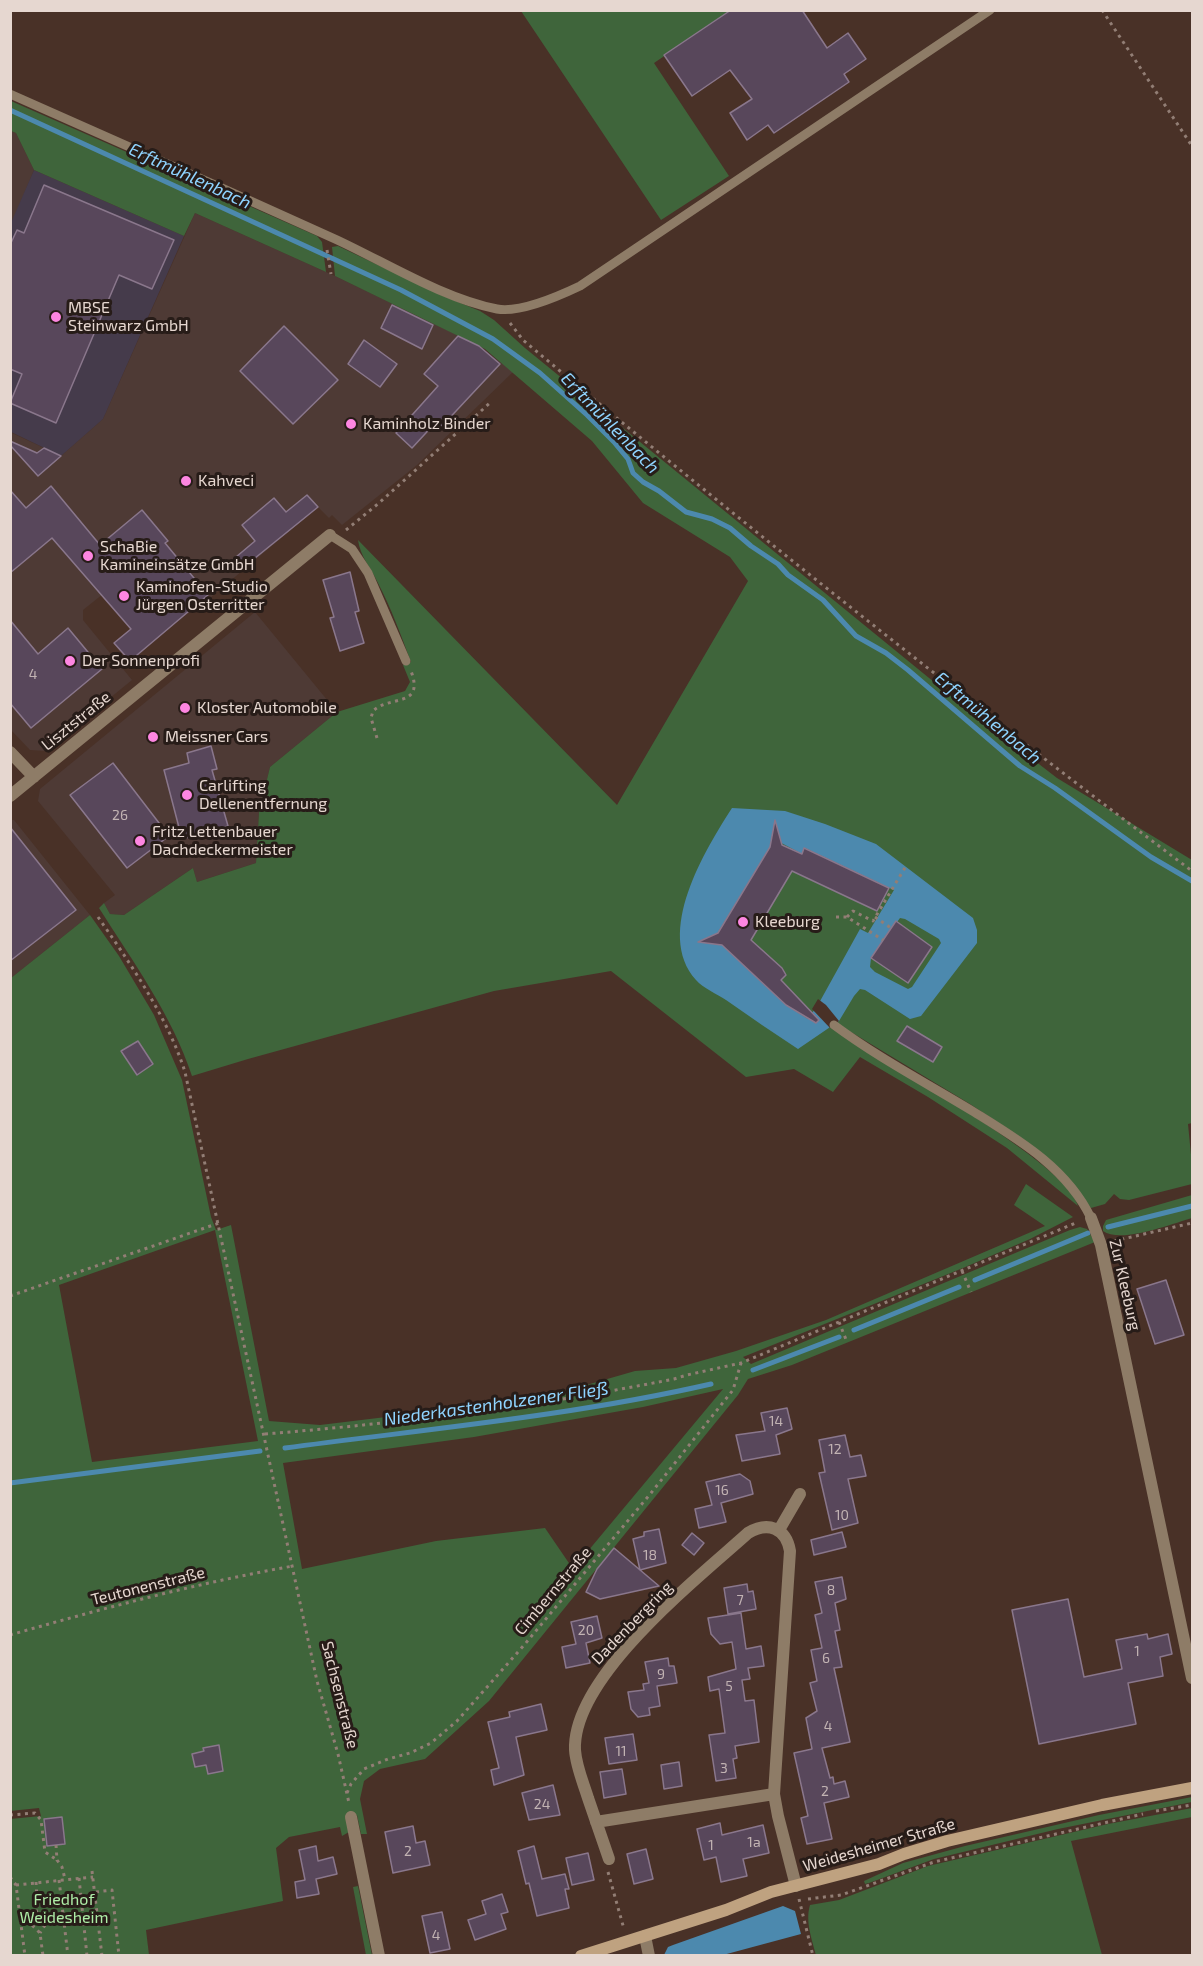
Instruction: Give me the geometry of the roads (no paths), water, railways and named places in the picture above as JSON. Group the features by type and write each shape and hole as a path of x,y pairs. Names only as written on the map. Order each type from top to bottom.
{"street":[{"name":"Lisztstraße","path":"10,796 330,535"},
{"path":"10,752 34,777"},
{"name":"Zur Kleeburg","path":"1091,1218 1101,1245 1192,1678"},
{"path":"796,1886 774,1794 790,1565 789,1543 779,1530 800,1494"},
{"name":"Dadenbergring","path":"609,1859 580,1774 575,1748 580,1717 598,1683 649,1624 748,1533 768,1526 779,1530"},
{"name":"Weidesheimer Straße","path":"581,1956 771,1892 879,1864 911,1851 947,1841 1102,1805 1192,1788"},
{"path":"596,1822 774,1794"},
{"path":"351,1817 379,1956"},
{"path":"645,1936 650,1956"}],"lane":[{"path":"10,94 338,240 436,288 500,310 534,305 580,286 990,10"},
{"path":"330,535 351,549 368,573 406,661"},
{"name":"Zur Kleeburg","path":"834,1025 1012,1136 1058,1171 1085,1206 1091,1218"}],"water":[{"path":"732,808 785,811 876,844 973,918 977,930 977,943 921,1016 910,1019 860,989 839,1021 798,1049 696,980 684,961 680,939 682,916 688,892 698,868","holes":["772,838 802,854 805,848 894,890 868,933 860,929 808,1019 786,1005 720,943 714,944 711,936 717,934 772,844","900,918 939,939 941,943 912,987 908,989 875,972 870,967 871,958"]},
{"path":"783,1906 795,1911 801,1934 723,1955 664,1955 668,1947"}],"waterway":[{"name":"Erftmühlenbach","path":"10,110 401,290 493,339 540,373 587,415 614,442 628,459 633,473 643,482 686,512 712,519 730,528 823,600 856,636 886,653 908,670 1020,766 1055,788 1151,857 1192,881"},
{"name":"Niederkastenholzener Fließ","path":"1108,1227 1192,1206"},
{"name":"Niederkastenholzener Fließ","path":"975,1280 1088,1233"},
{"name":"Niederkastenholzener Fließ","path":"854,1330 959,1287"},
{"name":"Niederkastenholzener Fließ","path":"753,1370 839,1337"},
{"name":"Niederkastenholzener Fließ","path":"285,1448 552,1413 711,1384"},
{"name":"Niederkastenholzener Fließ","path":"10,1483 260,1451"}],"place":[{"name":"MBSE Steinwarz GmbH","path":"56,317"},
{"name":"Kaminholz Binder","path":"351,424"},
{"name":"Kahveci","path":"186,481"},
{"name":"SchaBie Kamineinsätze GmbH","path":"88,556"},
{"name":"Kaminofen-Studio Jürgen Osterritter","path":"124,596"},
{"name":"Der Sonnenprofi","path":"70,661"},
{"name":"Kloster Automobile","path":"185,708"},
{"name":"Meissner Cars","path":"153,737"},
{"name":"Carlifting Dellenentfernung","path":"187,795"},
{"name":"Fritz Lettenbauer Dachdeckermeister","path":"140,841"},
{"name":"Kleeburg","path":"743,922"}],"park label":[{"name":"Friedhof Weidesheim","path":"64,1909"}]}
